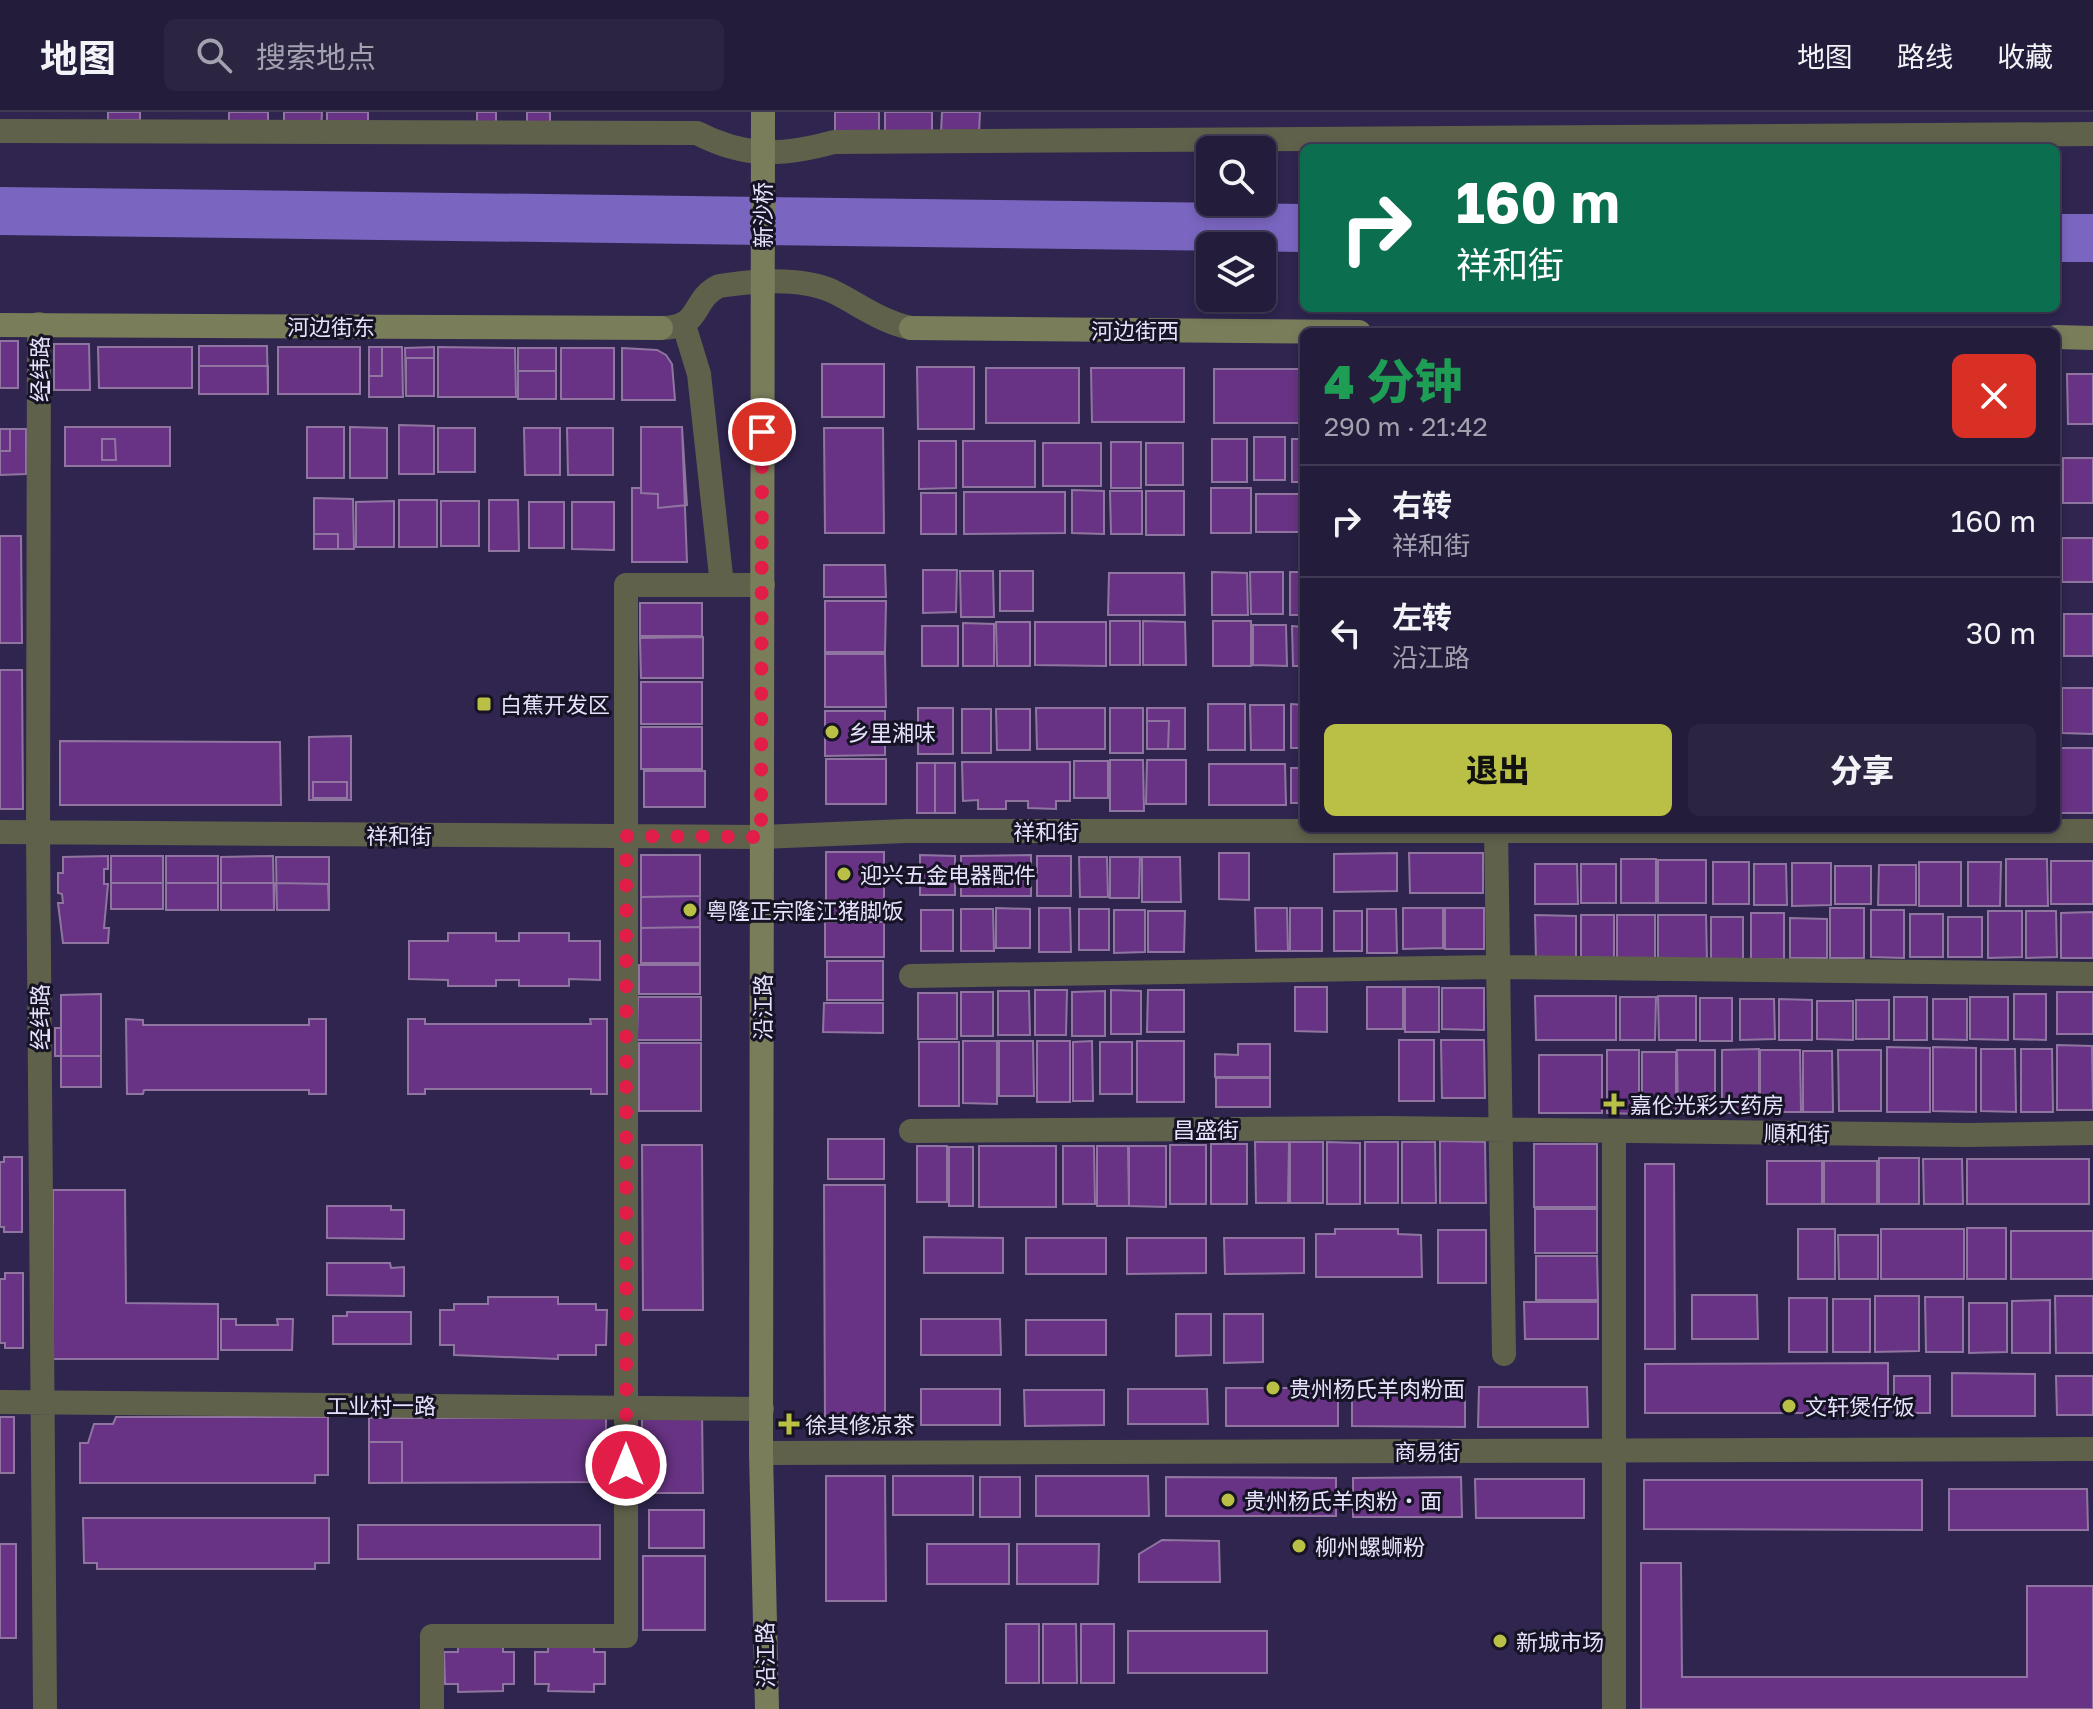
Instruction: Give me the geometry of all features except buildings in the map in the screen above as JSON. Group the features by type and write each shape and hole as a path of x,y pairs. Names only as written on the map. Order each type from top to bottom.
{"street":[{"name":"新沙桥","path":"761,305 763,118"},
{"path":"0,131 697,133 729,149 796,152 834,142 2093,134"},
{"name":"河边街西","path":"673,326 693,318 709,291 719,286 804,284 832,291 883,320 911,328 1300,331"},
{"name":"沿江路","path":"761,305 761,1453 767,1709"},
{"name":"经纬路","path":"39,324 38,832 45,1709"},
{"name":"河边街东","path":"0,325 673,326"},
{"path":"673,326 699,374 722,585"},
{"path":"2060,337 2093,338"},
{"path":"432,1709 432,1636 626,1636 626,585 763,585"},
{"name":"祥和街","path":"0,832 761,837 905,831 1300,830"},
{"name":"祥和街","path":"2060,831 2093,831"},
{"path":"1496,832 1504,1354"},
{"path":"911,976 1498,967 2093,974"},
{"name":"順和街","path":"1501,1130 1967,1135 2093,1133"},
{"name":"昌盛街","path":"911,1131 1501,1130"},
{"path":"1614,1131 1614,1709"},
{"name":"工业村一路","path":"0,1402 762,1409"},
{"name":"商易街","path":"761,1453 2093,1449"}],"waterway":[{"path":"0,211 1300,228"},
{"path":"2060,238 2093,238"}],"place":[{"name":"白蕉开发区","path":"484,704"},
{"name":"乡里湘味","path":"832,732"},
{"name":"迎兴五金电器配件","path":"844,874"},
{"name":"粤隆正宗隆江猪脚饭","path":"690,910"},
{"name":"嘉伦光彩大药房","path":"1614,1104"},
{"name":"贵州杨氏羊肉粉面","path":"1273,1388"},
{"name":"文轩煲仔饭","path":"1789,1406"},
{"name":"徐其修凉茶","path":"789,1424"},
{"name":"贵州杨氏羊肉粉・面","path":"1228,1500"},
{"name":"柳州螺蛳粉","path":"1299,1546"},
{"name":"新城市场","path":"1500,1641"}],"route":[{"path":"626,1465 626,836 761,837 762,432"}]}
